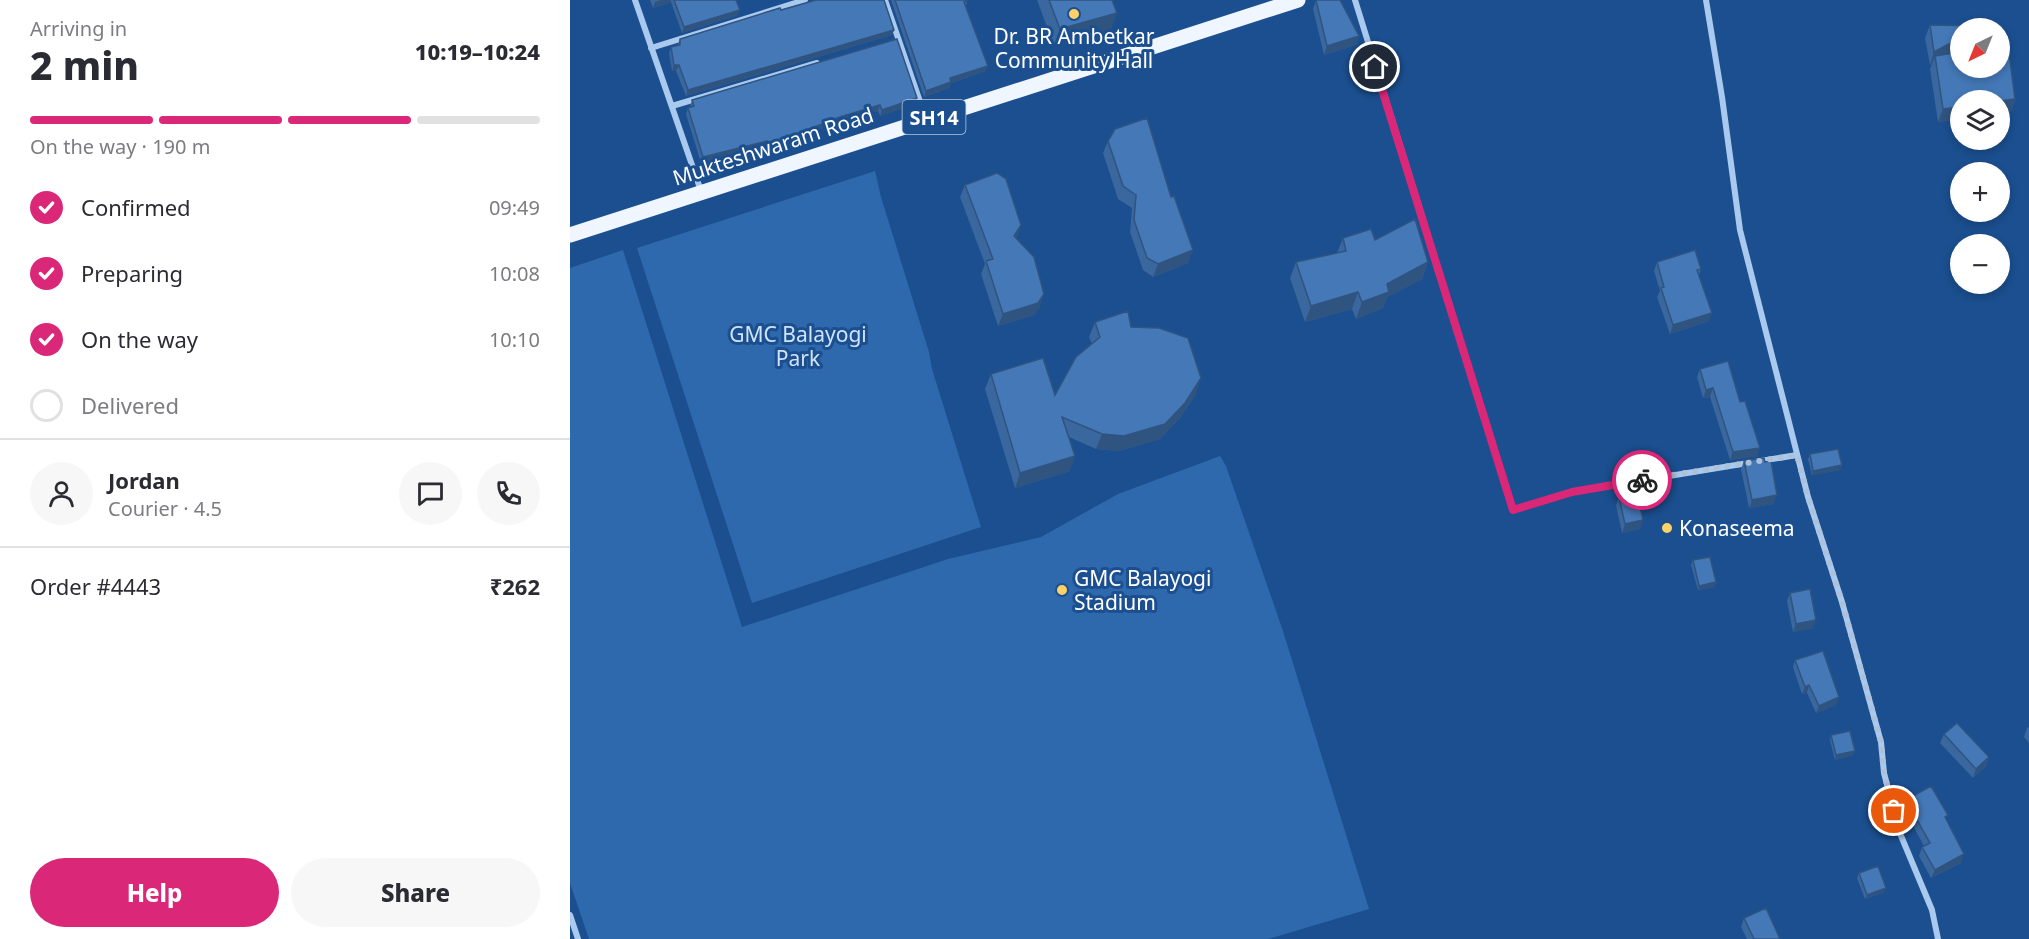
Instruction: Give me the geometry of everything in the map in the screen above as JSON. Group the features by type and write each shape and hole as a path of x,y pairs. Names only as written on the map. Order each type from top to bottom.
{"main road":[{"name":"Mukteshwaram Road","path":"570,235 1298,0"}],"street":[{"path":"635,0 701,191"},
{"path":"651,48 805,0"},
{"path":"885,0 926,120"},
{"path":"1355,0 1513,510 1572,492 1797,455"},
{"path":"1706,0 1740,230 1808,497 1842,602 1881,742 1884,773 1899,831 1932,910 1938,939"},
{"path":"887,43 898,39"},
{"path":"672,106 830,59"},
{"path":"570,915 578,939"}],"green space":[{"name":"GMC Balayogi Park","path":"875,171 929,352 932,369 981,527 752,603 637,248"},
{"name":"GMC Balayogi Stadium","path":"623,250 742,627 948,559 1041,537 1118,494 1220,456 1226,466 1283,631 1369,909 1268,939 589,939 570,883 570,268"}],"building":[{"path":"674,0 736,0 740,10 684,27"},
{"path":"816,0 884,0 894,30 688,90 679,65 674,65 671,47 680,45 680,39 780,8 781,10"},
{"path":"895,0 967,0 964,2 988,66 950,78 951,82 926,91"},
{"path":"1049,0 1112,0 1117,13 1060,29"},
{"path":"1316,0 1340,0 1359,36 1327,46"},
{"path":"1930,25 1950,25 1950,43 1934,52"},
{"path":"897,39 917,98 882,110 880,105 840,117 768,145 767,141 703,157 688,108 694,106 692,100"},
{"path":"1950,54 1950,78 2010,78 2010,61 2015,99 2010,100 2010,90 1950,90 1950,108 1943,109 1935,56"},
{"path":"1147,118 1171,197 1174,196 1193,250 1158,264 1147,258 1134,220 1136,195 1123,186 1108,141 1115,129"},
{"path":"997,173 1006,179 1021,225 1014,236 1034,257 1044,294 1038,303 1003,314 986,261 993,259 965,185"},
{"path":"1415,219 1428,262 1387,284 1389,292 1362,302 1358,292 1311,306 1296,262 1346,251 1343,238 1371,229 1375,240"},
{"path":"1695,250 1701,269 1697,270 1712,313 1673,325 1661,288 1664,287 1657,262"},
{"path":"1128,311 1131,327 1159,328 1188,338 1201,378 1185,403 1165,424 1124,436 1102,434 1062,417 1075,456 1020,473 991,374 1043,358 1055,395 1076,357 1100,337 1095,322"},
{"path":"1728,361 1740,402 1745,401 1760,448 1733,452 1713,388 1706,390 1700,369"},
{"path":"1838,449 1842,465 1813,471 1810,454"},
{"path":"1764,458 1765,462 1771,461 1777,495 1752,500 1744,461"},
{"path":"1637,493 1643,520 1625,524 1619,497"},
{"path":"1710,557 1716,582 1699,586 1693,560"},
{"path":"1810,589 1816,620 1796,624 1790,593"},
{"path":"1823,651 1839,697 1819,706 1809,685 1805,687 1795,660"},
{"path":"1957,723 1989,757 1976,769 1944,734"},
{"path":"1850,731 1855,751 1836,755 1831,735"},
{"path":"1931,786 1948,815 1945,817 1964,854 1935,870 1922,847 1930,843 1906,800"},
{"path":"1878,866 1886,888 1867,895 1859,873"},
{"path":"1766,908 1780,939 1754,939 1744,918"}],"way so far":[{"path":"1642,480 1797,455 1842,602 1881,742 1884,773 1894,811"}],"place":[{"name":"Dr. BR Ambetkar Community Hall","path":"1074,14"},
{"name":"Konaseema","path":"1667,528"},
{"name":"GMC Balayogi Stadium","path":"1062,590"}],"route":[{"path":"1375,67 1513,510 1572,492 1642,480"}]}
